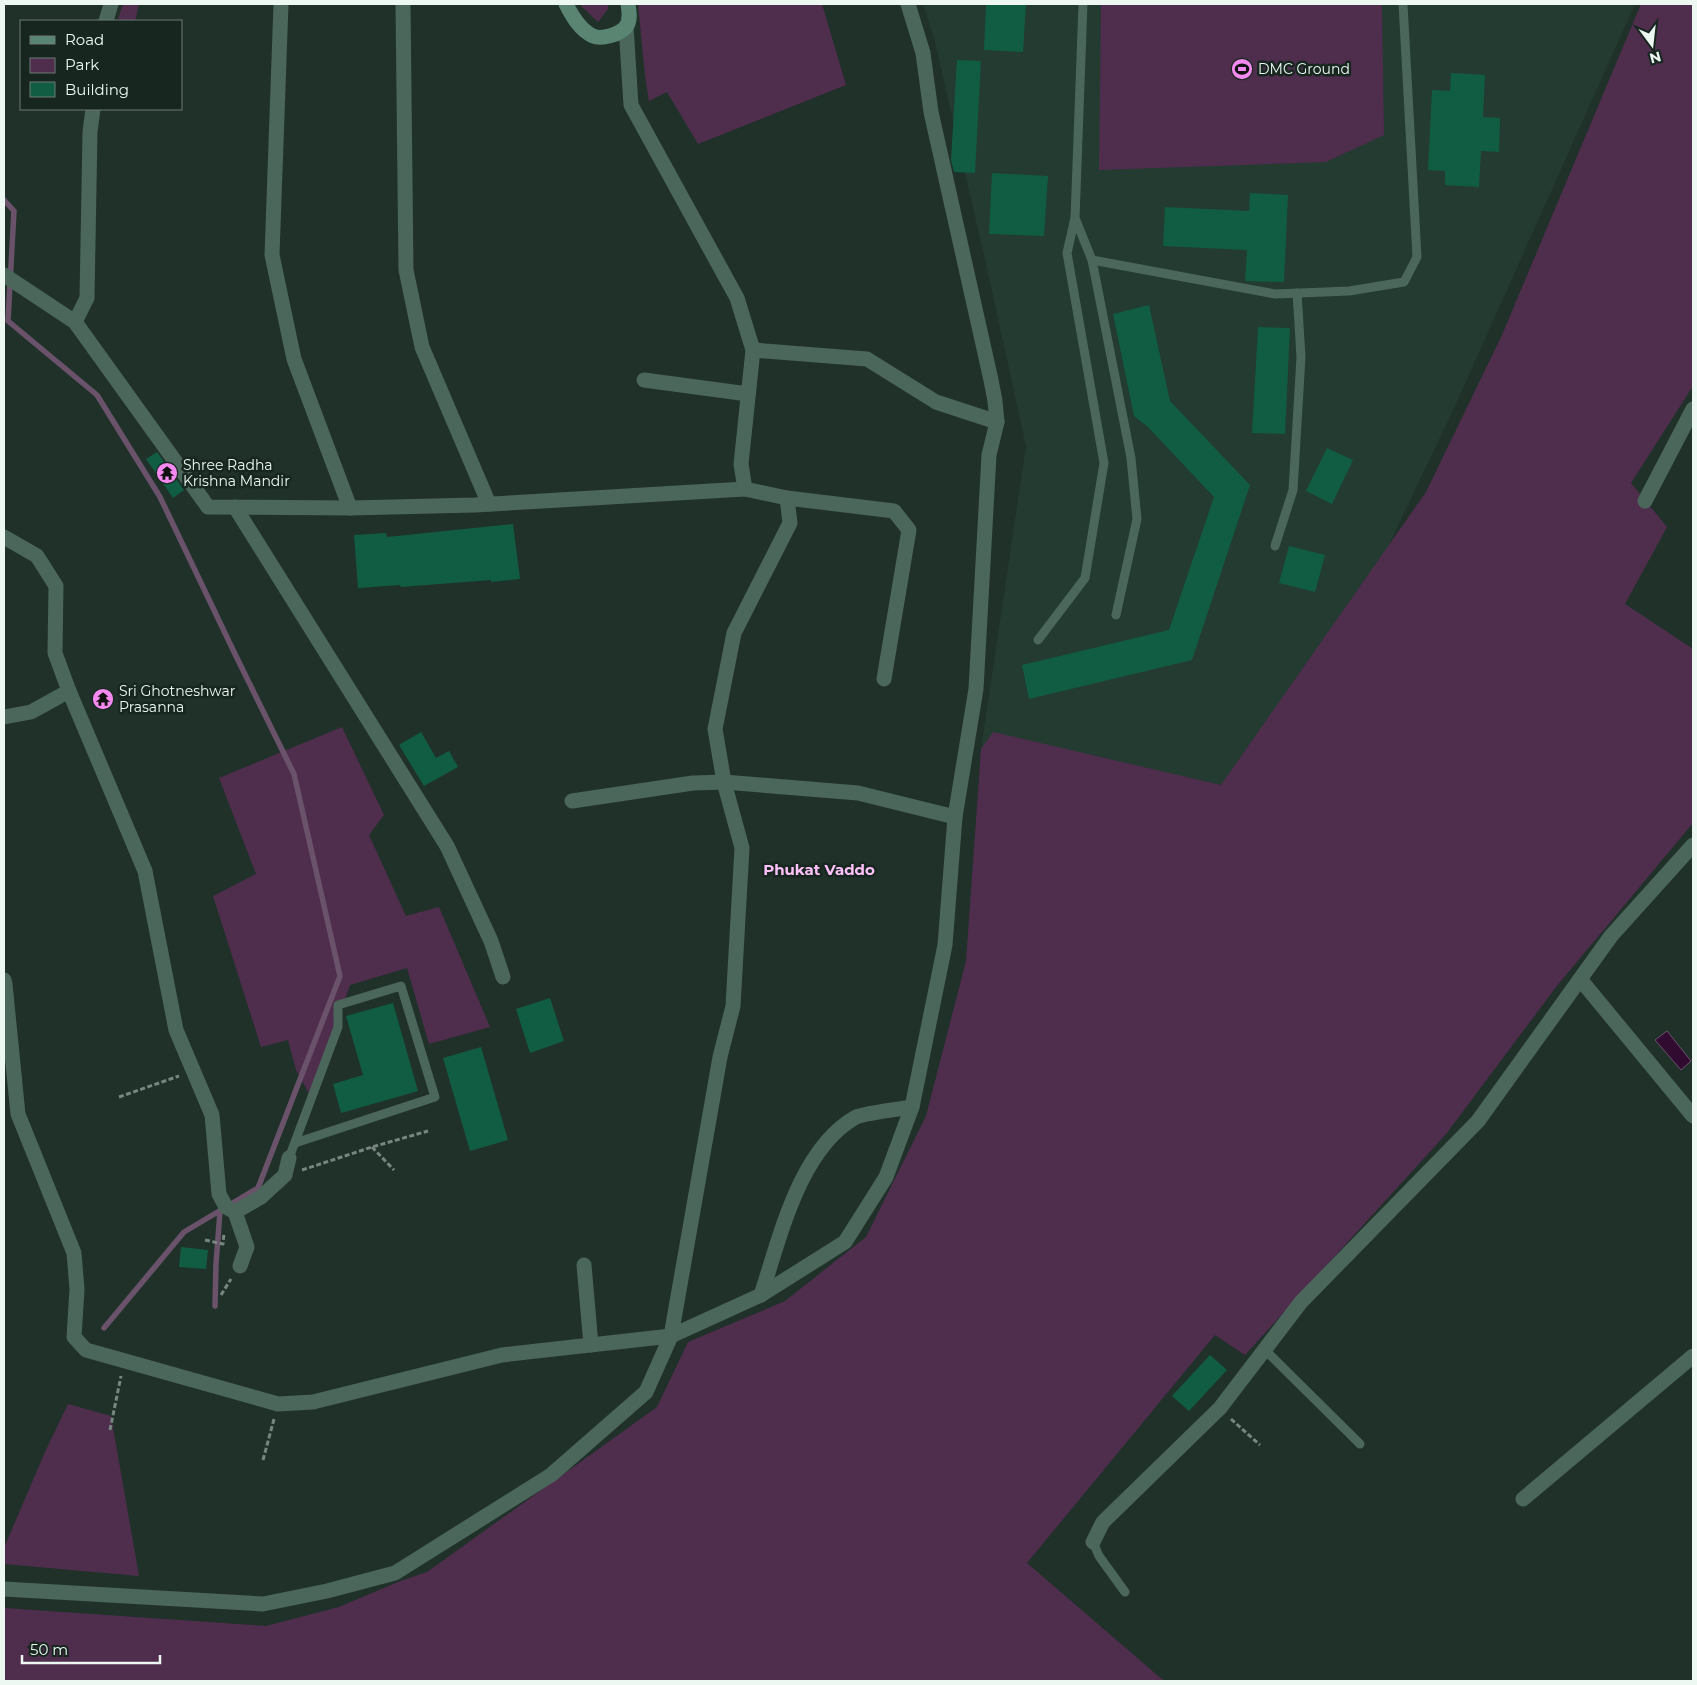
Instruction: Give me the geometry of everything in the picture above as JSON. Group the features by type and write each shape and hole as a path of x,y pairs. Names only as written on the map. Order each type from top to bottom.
{"main road":[{"path":"566,4 579,25 595,37 611,35 626,26 629,19 628,4"}],"street":[{"path":"106,20 111,4"},
{"path":"281,4 272,255 294,359 350,508"},
{"path":"402,4 406,270 422,347 489,504"},
{"path":"4,980 9,1084 18,1114 74,1253 77,1289 74,1337 86,1350 278,1404 313,1402 502,1355 671,1336 761,1295 845,1242 886,1177 912,1107 946,945 955,817 976,689 989,455 997,422 991,380 931,112 923,52 908,4"},
{"path":"626,26 631,105 737,298 753,350 741,464 745,489"},
{"path":"75,322 86,298 90,132 93,110"},
{"path":"4,275 75,322 208,507 350,508 489,504 745,489 787,498 894,511 908,530 884,679"},
{"path":"753,350 867,359 936,402 997,422"},
{"path":"644,380 748,394"},
{"path":"1645,501 1688,432 1693,409"},
{"path":"4,1589 263,1604 327,1591 395,1573 551,1475 646,1392 671,1336 720,1057 733,1006 742,848 724,782 715,729 734,633 790,523 787,498"},
{"path":"235,507 446,846 492,941 503,977"},
{"path":"4,537 37,556 56,586 55,653 69,691 145,871 176,1030 212,1116 219,1194 230,1210 247,1247 240,1266"},
{"path":"4,717 31,712 69,691"},
{"path":"572,801 693,783 724,782 858,793 955,817"},
{"path":"1094,1542 1103,1522 1220,1408 1301,1302 1478,1120 1611,936 1693,845"},
{"path":"1580,979 1693,1116"},
{"path":"761,1295 800,1182 819,1151 838,1130 858,1116 912,1107"},
{"path":"230,1210 261,1197 285,1175 288,1158"},
{"path":"584,1265 591,1345"},
{"path":"1523,1499 1693,1356"}],"lane":[{"path":"1038,640 1085,578 1104,463 1067,253 1075,218 1082,4"},
{"path":"1092,260 1275,294 1349,290 1404,282 1417,257 1403,4"},
{"path":"1075,218 1092,260 1131,458 1137,519 1116,615"},
{"path":"1275,546 1293,490 1294,480 1301,358 1297,293"},
{"path":"288,1158 338,1027 338,1004 401,986 435,1098 295,1143"},
{"path":"1264,1349 1360,1444"},
{"path":"1094,1542 1099,1556 1125,1592"}],"path":[{"path":"118,1097 194,1071"},
{"path":"285,1175 428,1131"},
{"path":"372,1147 394,1170"},
{"path":"205,1240 224,1244 230,1210"},
{"path":"110,1430 124,1361"},
{"path":"264,1460 278,1404"},
{"path":"1220,1408 1260,1444"}],"shaded area":[{"path":"923,4 1635,4 1455,406 1347,633 1243,810 1041,796 981,749 1026,446 934,38"},
{"path":"1667,1031 1691,1061 1681,1070 1655,1040"}],"green space":[{"path":"123,4 139,4 135,20 118,19"},
{"path":"581,4 608,4 608,9 598,22"},
{"path":"638,4 822,4 846,85 698,144 667,92 649,101"},
{"name":"DMC Ground","path":"1101,4 1382,4 1384,135 1326,162 1099,170"},
{"path":"1641,4 1693,4 1693,386 1631,483 1667,527 1625,604 1693,649 1693,823 1556,987 1446,1134 1245,1355 1215,1335 1027,1563 1164,1681 4,1681 4,1608 266,1626 339,1607 427,1572 657,1407 688,1342 785,1301 866,1237 926,1116 966,961 981,749 993,732 1221,785 1426,492 1502,335"},
{"path":"342,727 384,815 369,835 406,916 439,907 490,1027 429,1044 407,968 350,985 311,1097 296,1070 288,1040 261,1047 213,896 256,874 219,778"},
{"path":"68,1404 111,1416 139,1576 4,1564 4,1548 45,1452"}],"building":[{"path":"986,4 1026,4 1023,52 984,50"},
{"path":"957,60 981,61 975,173 954,172 951,160"},
{"path":"1451,73 1485,75 1483,117 1500,118 1499,152 1481,151 1479,187 1445,185 1445,171 1428,170 1432,90 1450,91"},
{"path":"992,173 1048,176 1044,236 989,234"},
{"path":"1250,193 1288,195 1284,282 1245,281 1247,250 1163,246 1165,207 1249,211"},
{"path":"1149,305 1170,401 1250,485 1192,660 1029,699 1022,665 1169,630 1214,497 1148,427 1134,416 1113,314"},
{"path":"1258,327 1290,328 1285,434 1252,433"},
{"path":"1327,448 1353,460 1332,504 1306,491"},
{"name":"Shree Radha Krishna Mandir","path":"157,452 184,490 173,498 146,459"},
{"path":"513,524 520,579 358,588 354,535 386,533 387,537"},
{"path":"1289,546 1325,555 1315,592 1279,583"},
{"path":"421,732 436,758 449,751 458,767 424,786 399,745"},
{"path":"550,998 564,1041 530,1053 516,1009"},
{"path":"393,1003 418,1091 341,1113 333,1084 363,1075 346,1016"},
{"path":"481,1047 508,1140 470,1151 443,1058"},
{"path":"181,1247 208,1250 206,1269 179,1267"},
{"path":"1210,1355 1227,1370 1189,1411 1172,1396"}],"waterway":[{"path":"4,200 14,211 8,321 97,395 160,497 294,774 340,976 258,1188 184,1232 104,1328"},
{"path":"215,1306 220,1211"}],"place":[{"name":"DMC Ground","path":"1242,69"},
{"name":"Shree Radha Krishna Mandir","path":"167,473"},
{"name":"Sri Ghotneshwar Prasanna","path":"103,699"}],"district":[{"name":"Phukat Vaddo","path":"819,869"}]}
